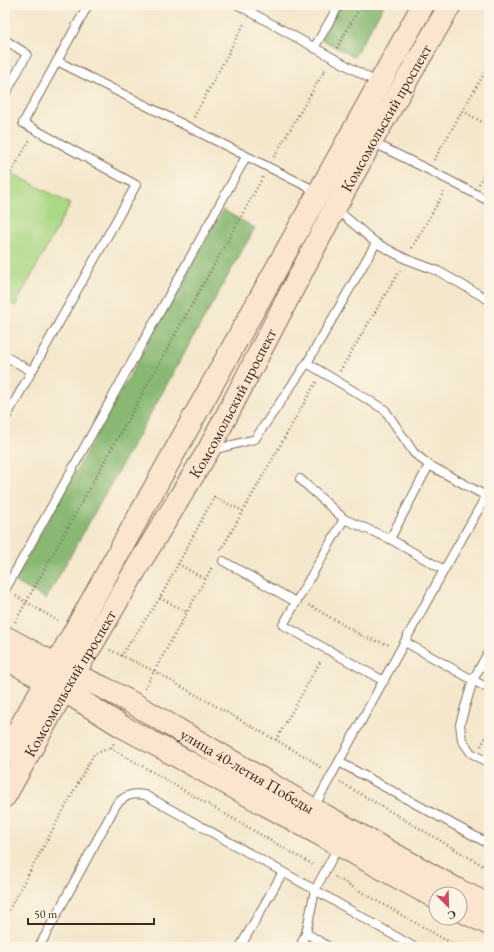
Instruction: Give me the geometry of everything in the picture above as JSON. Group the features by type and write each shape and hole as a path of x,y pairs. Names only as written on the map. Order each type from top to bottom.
{"main road":[{"name":"Комсомольский проспект","path":"5,796 60,678 75,631 423,5"},
{"name":"Комсомольский проспект","path":"5,754 60,678 94,641 143,557 208,451 371,142 450,5"},
{"name":"улица 40-летия Победы","path":"5,644 60,678 123,727 428,894"},
{"name":"улица 40-летия Победы","path":"60,678 104,688 136,705 313,809 460,891 489,905"},
{"path":"468,914 489,924"}],"lane":[{"path":"5,420 136,185 23,123 88,5"},
{"path":"238,5 379,84"},
{"path":"314,48 338,5"},
{"path":"5,40 27,54 5,95"},
{"path":"58,61 188,128 318,192"},
{"path":"371,142 489,201"},
{"path":"8,591 246,157"},
{"path":"336,208 376,243 406,259 438,271 489,300"},
{"path":"208,451 255,439 307,363 376,243"},
{"path":"5,356 31,372"},
{"path":"307,363 385,410 414,453 429,465 488,494 444,570 404,646 313,809"},
{"path":"390,539 429,465"},
{"path":"300,479 344,519 390,539 444,570"},
{"path":"344,519 283,625 384,681"},
{"path":"223,561 297,600"},
{"path":"404,646 489,689"},
{"path":"489,651 473,680 460,724 462,740 471,753 489,763"},
{"path":"340,762 489,844"},
{"path":"39,947 116,805 128,795 136,794 145,795 414,947"},
{"path":"300,947 306,933 315,890 339,844"},
{"path":"240,947 283,872"},
{"path":"306,933 329,947"}],"path":[{"path":"5,644 268,168 361,5"},
{"path":"188,128 251,12"},
{"path":"429,170 489,66"},
{"path":"463,111 489,126"},
{"path":"5,183 35,130"},
{"path":"474,193 489,165"},
{"path":"221,552 322,372 340,372 450,181"},
{"path":"121,656 160,598 214,497 243,511"},
{"path":"178,564 205,579"},
{"path":"136,705 213,565"},
{"path":"8,591 75,631"},
{"path":"160,598 187,612"},
{"path":"297,600 364,637 404,646"},
{"path":"94,641 121,656 154,671 311,760 332,777 489,869"},
{"path":"276,740 327,649"},
{"path":"5,917 94,754 111,748 123,727"},
{"path":"111,748 324,872 458,947"}],"green space":[{"path":"340,5 384,5 354,57 321,39"},
{"path":"12,173 70,204 15,306 5,300 5,185"},
{"path":"223,210 255,228 46,599 14,581"}]}
